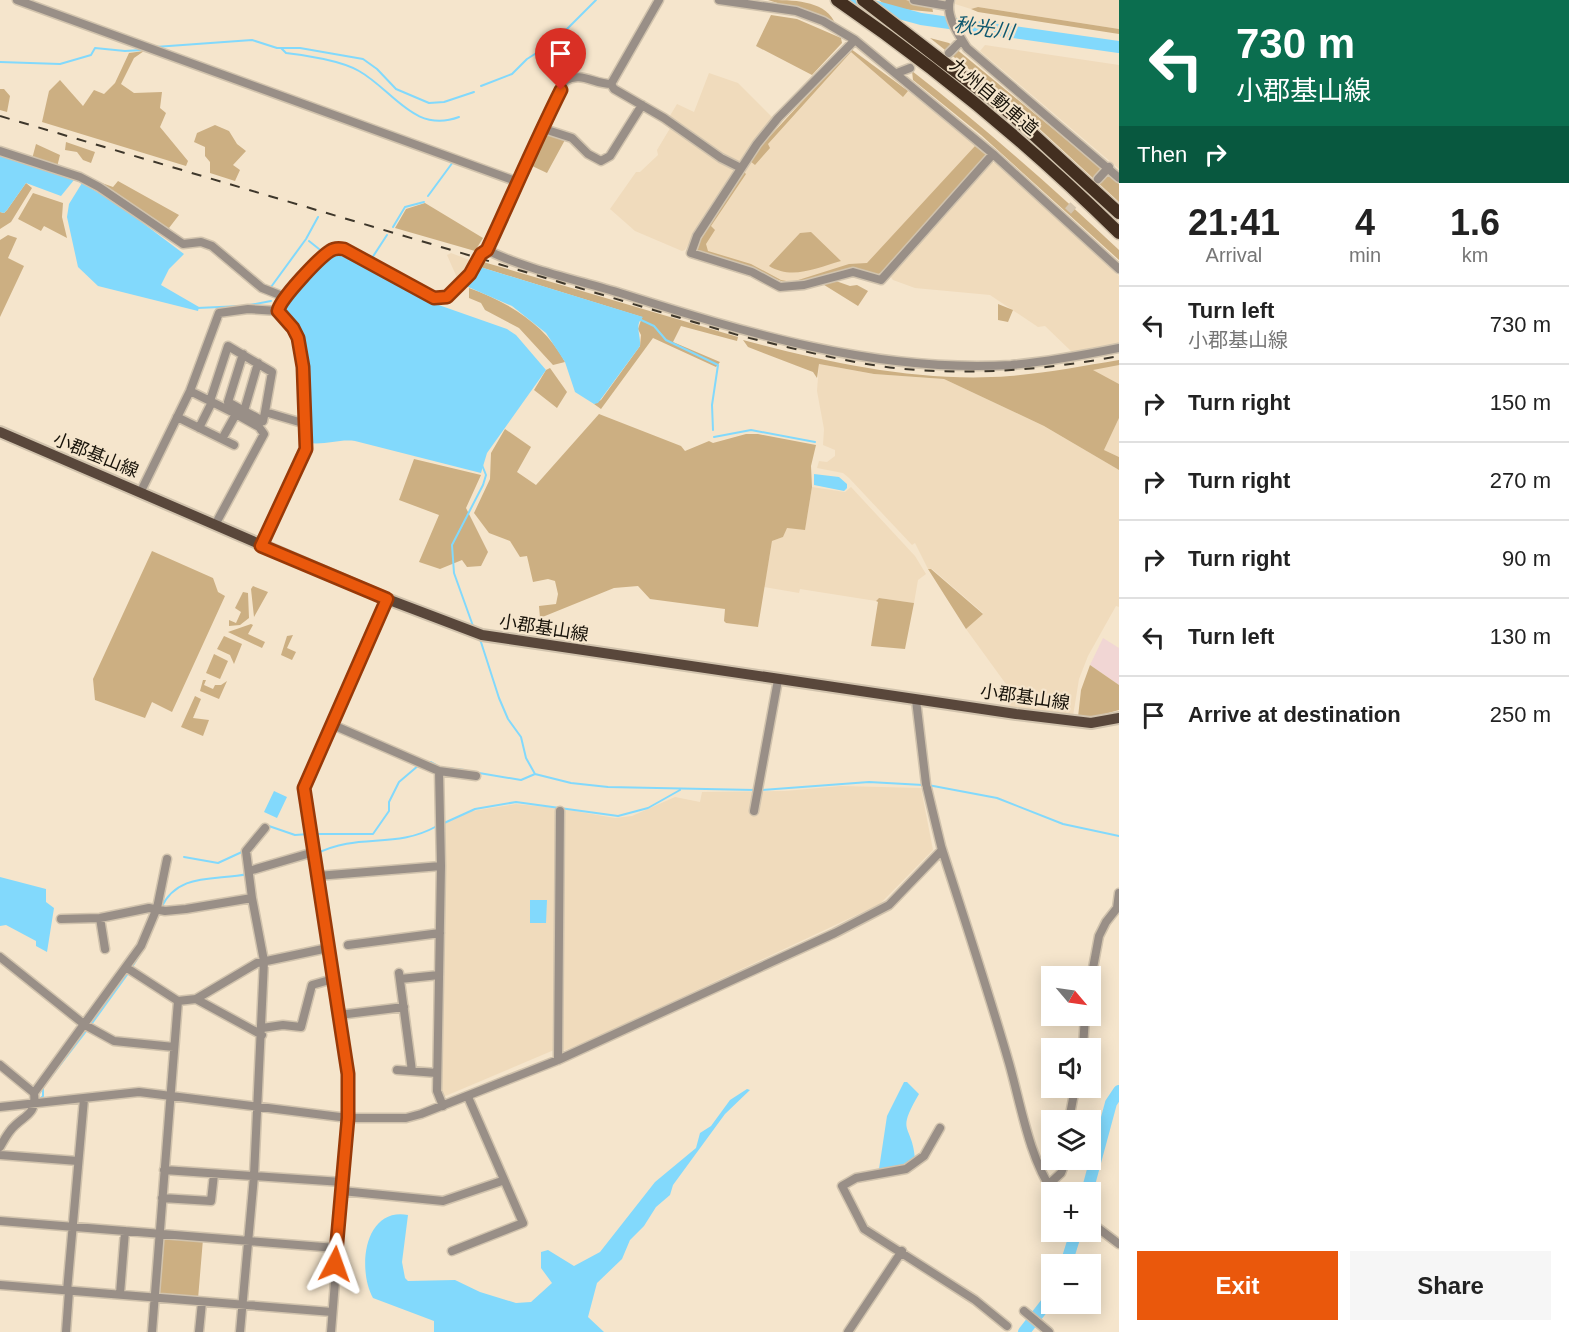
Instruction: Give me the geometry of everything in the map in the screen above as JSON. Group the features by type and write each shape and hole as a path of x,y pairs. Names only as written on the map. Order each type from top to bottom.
{"highway":[{"name":"九州自動車道","path":"837,0 880,30 1002,126 1119,233"},
{"name":"九州自動車道","path":"862,0 915,38 1011,114 1119,213"}],"main road":[{"name":"小郡基山線","path":"0,432 141,491 261,546 477,634 778,680 1091,723 1119,718"}],"street":[{"path":"17,0 518,182"},
{"path":"611,84 659,0"},
{"path":"720,0 796,11 823,21 855,40 1065,213 1119,268"},
{"path":"914,0 949,5 962,40 976,56 1119,178"},
{"path":"855,40 778,118 741,168 689,251 752,272 780,286 789,287 853,272 881,280 993,154"},
{"path":"949,53 962,40"},
{"path":"897,73 910,68"},
{"path":"278,311 285,297 330,251 338,248 440,299 447,297 470,274 481,254 487,250 542,128 565,81 571,77 579,76 611,84 614,89 721,158 741,168"},
{"path":"542,128 572,138 588,154 601,161 610,156 642,105"},
{"path":"0,151 80,177 99,187 183,244 201,242 212,246 262,288 285,297"},
{"path":"1098,179 1108,167"},
{"path":"487,250 700,319 773,339 849,354 949,365 1012,364 1077,357 1119,348"},
{"path":"141,491 190,391 219,313 248,309 278,311 293,328 298,338 306,449 261,546"},
{"path":"190,391 211,401 263,421 272,372 228,346 211,401 199,428"},
{"path":"215,525 264,434 259,427 228,402 243,354"},
{"path":"222,439 238,411 258,363"},
{"path":"265,412 306,424"},
{"path":"177,417 234,445"},
{"path":"331,1332 348,1118 348,1074 304,788 387,599"},
{"path":"754,811 778,680"},
{"path":"0,1107 139,1092 348,1118 406,1118 443,1106 558,1060 889,905 942,850 927,786 916,700"},
{"path":"333,725 439,771 476,776"},
{"path":"439,771 441,866 437,1091 443,1106"},
{"path":"558,1060 560,811"},
{"path":"240,1332 246,1241 254,1176 264,961 246,851 265,828"},
{"path":"938,837 986,984 1032,1143 1048,1182"},
{"path":"249,871 314,852"},
{"path":"0,1148 10,1130 33,1109 34,1093 141,946 157,908 167,859"},
{"path":"317,876 441,866"},
{"path":"1094,966 1100,936 1106,922 1117,908 1119,893"},
{"path":"61,919 100,918 157,908 186,909 252,898"},
{"path":"100,918 105,948"},
{"path":"348,945 440,933"},
{"path":"127,968 178,1001 196,999 264,961 328,948"},
{"path":"0,957 85,1025 124,1044 174,1047"},
{"path":"412,1071 399,976 439,975"},
{"path":"196,999 262,1032 283,1025 301,1027 312,985 333,978"},
{"path":"152,1332 178,1001"},
{"path":"339,1015 404,1007"},
{"path":"0,1065 34,1093"},
{"path":"397,1070 437,1073"},
{"path":"452,1251 523,1223 508,1184 502,1181 468,1096"},
{"path":"66,1332 84,1099"},
{"path":"940,1128 924,1156 906,1169 856,1178 842,1186 864,1229 902,1251 975,1300 1007,1326"},
{"path":"0,1155 78,1161"},
{"path":"165,1170 254,1176 443,1201 502,1181"},
{"path":"162,1197 211,1201 214,1174"},
{"path":"0,1221 336,1248"},
{"path":"1101,1230 1119,1244"},
{"path":"120,1294 126,1231"},
{"path":"848,1332 902,1251"},
{"path":"0,1285 332,1312"},
{"path":"199,1332 202,1302"},
{"path":"1024,1311 1049,1332"}],"shaded area":[{"path":"768,0 797,1 815,5 829,14 834,21"},
{"path":"879,0 906,0 932,6 933,12 889,8"},
{"path":"956,0 1119,0 1119,29 978,7 971,9 955,4"},
{"path":"978,7 1119,29 1119,34 971,9"},
{"path":"771,15 797,19 841,38 842,43 812,75 756,46"},
{"path":"930,38 949,43 1109,175 1119,184 1119,202 1008,100"},
{"path":"985,45 1119,65 1119,169 980,51"},
{"path":"851,49 908,91 986,155 986,158 881,273 852,269 792,285 697,250 696,247 759,148"},
{"path":"851,49 908,91 903,97 851,52 768,144 770,148 755,165 750,161 759,148"},
{"path":"144,51 134,58 121,84 134,93 162,92 160,108 166,113 160,127 188,161 186,166 42,122 49,91 60,80 83,106 94,90 104,94 115,83 129,53"},
{"path":"912,71 1069,203 1119,250 1119,260 981,135 913,80"},
{"path":"709,73 738,83 773,118 739,164 720,155 668,119 677,104 694,112"},
{"path":"0,89 4,89 10,96 7,112 0,110"},
{"path":"215,125 229,131 237,144 246,151 233,165 240,170 235,181 210,173 210,162 205,156 205,147 194,142 197,133"},
{"path":"672,125 736,169 685,250 682,251 635,231 610,209 636,172 640,172 658,155 657,150"},
{"path":"545,132 566,138 547,173 530,165 541,134"},
{"path":"66,142 95,152 91,163 83,160 77,152 65,150"},
{"path":"36,144 60,155 57,167 32,159"},
{"path":"975,146 986,155 986,158 881,273 876,275 852,269 792,285 697,250 696,247 744,172 746,174 711,226 715,230 706,244 708,251 751,264 781,280 792,282 849,264 867,263"},
{"path":"990,163 996,163 1119,276 1119,344 1072,352 1045,326 1038,327 990,295 915,288 893,280 890,276"},
{"path":"88,178 113,187 118,181 179,215 169,228 173,234 157,225 125,199"},
{"path":"26,183 32,188 11,222 0,229 0,212 4,213 7,210"},
{"path":"33,193 63,203 62,217 67,238 44,226 41,231 18,219"},
{"path":"425,203 483,238 475,251 395,228 406,209"},
{"path":"811,232 841,261 795,272 786,272 769,266 800,233"},
{"path":"8,235 17,238 8,258 24,266 0,317 0,240"},
{"path":"451,253 472,261 458,280 447,255"},
{"path":"480,261 738,337 737,341 681,326 673,342 720,362 716,367 653,338 601,409 594,404 601,400 640,346 641,335 638,329 642,317 477,266"},
{"path":"833,280 850,286 857,285 868,291 858,306 821,283"},
{"path":"469,288 498,300 524,316 547,336 565,362 553,365 519,328 485,310 481,303 469,298"},
{"path":"998,304 1013,310 1008,322 998,320"},
{"path":"743,340 842,363 943,377 1010,376 1119,360 1119,365 1093,370 1119,384 1119,418 1104,450 1119,457 1119,470 1044,426 944,379 874,374 819,364 817,378 813,372 748,347"},
{"path":"1119,360 1119,384 1092,370"},
{"path":"819,364 874,374 944,379 1044,426 1119,470 1119,607 1116,606 1088,656 1079,679 1073,716 1011,708 1007,702 1011,691 966,629 983,613 932,569 928,569 915,543 912,545 849,478 843,473 817,468 819,461 827,462 835,456 835,450 823,445 824,429 817,391"},
{"path":"550,368 567,392 557,408 534,390 546,370"},
{"path":"599,414 681,446 685,451 709,441 713,443 746,434 758,434 816,445 811,466 812,487 805,530 787,528 783,537 772,541 758,627 726,623 724,621 725,609 650,599 638,586 614,588 540,618 539,606 556,604 558,594 555,581 548,579 533,582 527,556 520,557 510,541 489,533 474,513 490,479 491,453 505,429 531,447 517,472 536,485"},
{"path":"1119,418 1119,457 1104,450"},
{"path":"414,459 481,475 466,508 488,552 481,566 467,567 462,560 440,569 419,562 439,515 399,500"},
{"path":"812,487 845,492 851,487 915,556 926,574 918,580 914,603 879,598 876,601 800,589 799,593 764,587 772,541 783,537 786,528 805,529"},
{"path":"152,551 213,578 218,592 225,596 172,712 152,702 145,718 95,700 93,679"},
{"path":"928,569 931,569 983,614 966,629"},
{"path":"253,586 268,592 254,617 251,589"},
{"path":"243,592 248,593 249,618 240,625 229,626 229,620 236,623 241,612 235,608"},
{"path":"879,598 914,603 905,649 871,646 878,602 876,601"},
{"path":"253,625 248,634 265,642 262,648 228,632"},
{"path":"293,635 287,648 296,652 292,660 281,655 287,636"},
{"path":"224,636 242,644 234,664 230,655 217,649"},
{"path":"1103,638 1119,648 1119,685 1090,665"},
{"path":"214,654 228,661 220,679 206,673"},
{"path":"1090,665 1119,685 1119,710 1094,717 1078,717 1081,690"},
{"path":"203,680 206,680 204,685 213,689 215,685 221,685 227,681 219,699 200,691"},
{"path":"195,696 201,699 193,718 209,720 203,736 181,727"},
{"path":"841,786 921,788 933,850 880,904 599,1036 563,1051 560,1049 563,809 615,818 632,816 675,797 700,802 702,792 785,791"},
{"path":"516,804 556,808 554,1050 443,1097 440,1091 444,824 472,811"},
{"path":"164,1236 203,1239 198,1299 159,1296"}],"water":[{"path":"0,155 74,180 61,196 26,183 7,210 4,213 0,212"},
{"path":"82,183 119,205 184,254 169,269 161,285 199,307 198,311 98,286 78,267 67,217 69,204"},
{"path":"337,255 344,256 433,303 507,329 516,335 546,370 487,453 481,473 355,441 309,443 304,343 300,329 284,309 306,278"},
{"path":"477,266 643,317 638,327 640,346 598,403 594,404 575,392 565,362 546,333 512,306 466,286"},
{"path":"814,474 839,477 847,484 847,488 844,491 814,485"},
{"path":"274,791 287,797 277,818 264,812"},
{"path":"0,877 46,889 46,902 54,908 47,952 36,946 36,941 6,925 0,926"},
{"path":"530,900 547,900 546,923 530,923"},
{"path":"904,1082 907,1082 919,1094 906,1123 915,1159 897,1167 879,1169 887,1116"},
{"path":"747,1089 750,1090 725,1114 673,1185 670,1195 656,1207 644,1226 630,1240 622,1259 597,1283 588,1317 604,1332 434,1332 434,1321 373,1298 368,1286 365,1257 373,1230 393,1215 408,1215 402,1262 405,1278 408,1281 455,1280 480,1292 516,1303 531,1302 552,1283 541,1268 541,1252 548,1250 574,1266 600,1252 655,1182 696,1148 700,1133 711,1126 730,1100"}],"waterway":[{"path":"481,86 512,74 527,59 554,42 596,0"},
{"name":"秋光川","path":"851,0 921,19 1119,47"},
{"path":"155,47 252,40 277,48 300,48 363,59 377,69 396,89 429,103 444,102 474,92"},
{"path":"0,62 60,64 91,55 95,48 142,50"},
{"path":"281,48 286,53 324,59 352,67 371,79 405,108 429,120 443,121 459,117"},
{"path":"428,196 453,162"},
{"path":"393,227 405,207 424,202"},
{"path":"271,287 306,239 318,217"},
{"path":"372,258 387,235"},
{"path":"309,241 319,249"},
{"path":"250,305 271,301"},
{"path":"197,308 242,306"},
{"path":"639,319 654,326 666,340 718,365 712,405 713,430"},
{"path":"714,437 751,430 815,442"},
{"path":"473,626 454,573 452,545 483,485 486,475 482,465"},
{"path":"480,639 499,698 508,719 521,737 526,758 535,774"},
{"path":"427,763 431,762 441,768"},
{"path":"315,834 373,834 389,811 389,802 399,782 419,765"},
{"path":"446,768 464,770"},
{"path":"479,773 521,780 535,774 571,783 608,787 755,790"},
{"path":"761,790 869,782 923,785"},
{"path":"928,785 997,798 1063,824 1119,836"},
{"path":"442,824 475,809 516,802 618,816 648,808 680,790"},
{"path":"261,827 263,824 295,835 309,834"},
{"path":"316,854 347,844 406,837 437,826"},
{"path":"184,857 218,863 244,851"},
{"path":"161,908 168,896 187,883 248,874"},
{"path":"132,967 140,954"},
{"path":"90,1026 129,972"},
{"path":"50,1078 87,1030"},
{"path":"39,1100 43,1096 43,1087"},
{"path":"1090,1182 1111,1103 1119,1091"},
{"path":"1069,1254 1073,1242"},
{"path":"1024,1332 1041,1310"}],"tunnel":[{"path":"1068,211 1093,183"}],"railway":[{"path":"0,116 741,336 837,358 895,368 979,371 1035,368 1119,356"}],"route":[{"path":"335,1264 348,1118 348,1074 304,788 387,599 261,546 306,449 303,367 298,338 293,328 282,318 278,306 317,263 330,251 338,248 344,249 434,298 447,297 470,274 481,254 487,250 527,164 534,143 561,90"}]}
